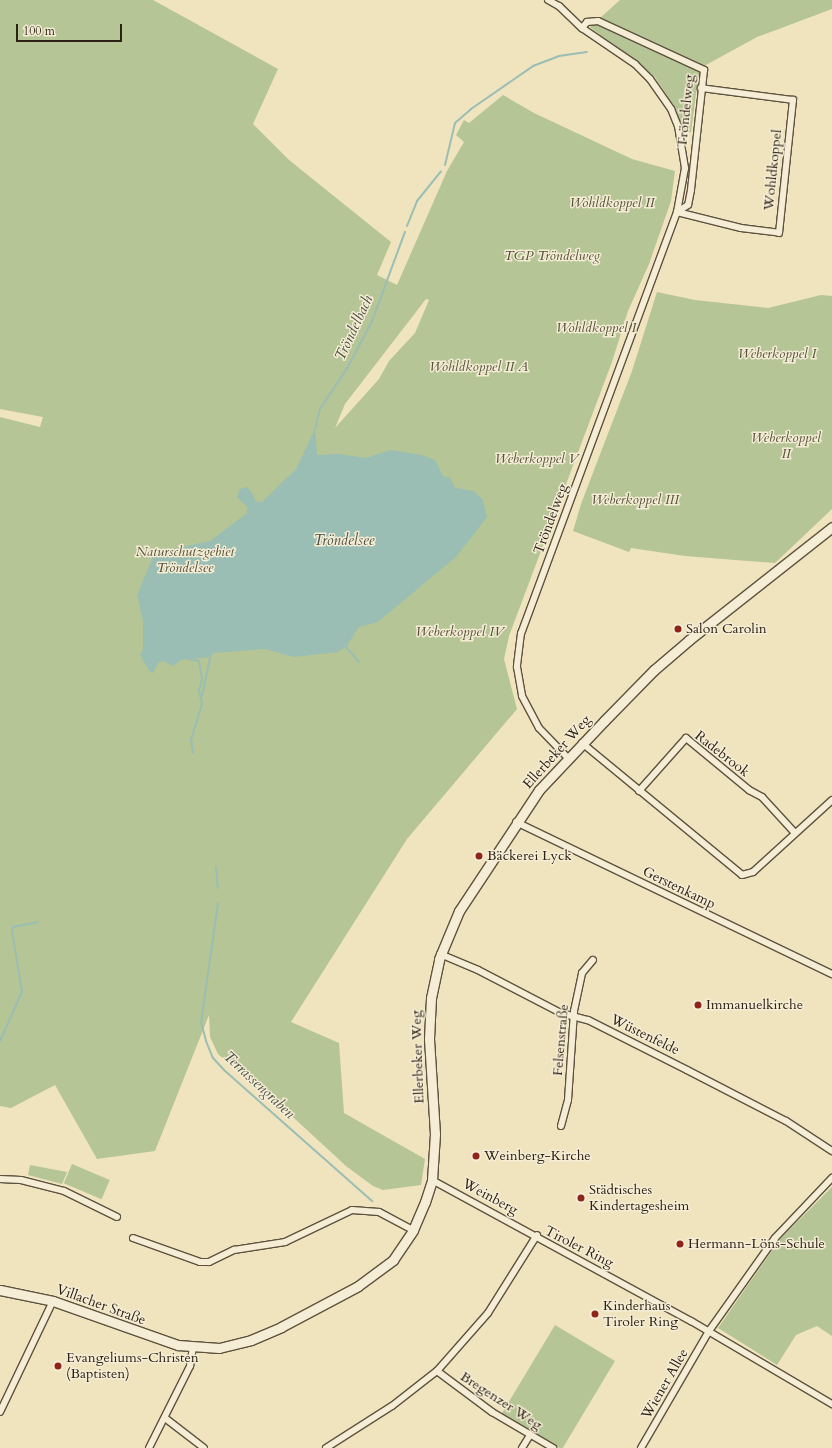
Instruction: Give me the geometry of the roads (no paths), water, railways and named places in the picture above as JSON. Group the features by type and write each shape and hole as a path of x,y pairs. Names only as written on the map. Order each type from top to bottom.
{"street":[{"name":"Tröndelweg","path":"548,0 559,3 582,28 635,64 650,79 671,109 684,154 684,183 678,212 521,633 517,667 522,696 539,728 568,758"},
{"name":"Tröndelweg","path":"582,28 588,22 598,21 690,62 704,70 691,190 688,205 678,212"},
{"name":"Wohldkoppel","path":"678,212 740,228 778,232 793,100 701,88"},
{"name":"Ellerbeker Weg","path":"193,1347 219,1348 251,1340 358,1286 393,1260 413,1230 426,1202 432,1180 435,1134 429,1016 440,954 459,911 516,822 539,790 582,743 654,670 764,579 832,528"},
{"name":"Radebrook","path":"639,791 686,738 749,790 762,797 796,833"},
{"path":"582,743 742,875 753,872 832,800"},
{"name":"Gerstenkamp","path":"516,822 832,974"},
{"name":"Wüstenfelde","path":"440,954 575,1018 588,1020 753,1103 832,1151"},
{"name":"Felsenstraße","path":"561,1126 568,1100 575,1018 582,973 593,960"},
{"name":"Wiener Allee","path":"641,1448 710,1331 775,1238 832,1178"},
{"path":"0,1179 21,1180 64,1190 116,1217"},
{"name":"Weinberg","path":"432,1180 537,1235"},
{"path":"133,1238 200,1262 209,1262 234,1250 284,1242 352,1210 379,1212 413,1230"},
{"name":"Tiroler Ring","path":"326,1448 392,1406 437,1371 488,1313 537,1235 710,1331 832,1404"},
{"name":"Villacher Straße","path":"0,1290 53,1302 149,1337 193,1347"},
{"path":"0,1412 53,1302"},
{"path":"149,1448 190,1366 193,1347"},
{"name":"Bregenzer Weg","path":"437,1371 492,1412 554,1448"},
{"path":"165,1418 204,1448"},
{"path":"522,1448 530,1435"}],"water":[{"name":"Tröndelsee","path":"315,429 317,455 338,454 366,458 391,450 421,455 435,460 443,476 450,478 455,488 474,491 483,500 487,517 456,557 378,622 359,627 346,647 338,652 293,657 265,649 214,653 210,657 181,660 173,666 163,661 158,663 153,673 150,672 140,655 143,649 143,621 137,595 153,557 160,548 169,550 210,541 247,513 247,507 237,497 240,489 248,487 257,502 262,502 296,469"}],"waterway":[{"name":"Tröndelbach","path":"445,165 455,123 471,109 533,66 559,56 587,52"},
{"name":"Tröndelbach","path":"407,226 417,201 441,171"},
{"name":"Tröndelbach","path":"315,429 320,409 348,367 372,321 405,232"},
{"path":"346,647 359,662"},
{"path":"202,696 210,657"},
{"name":"Terrassengraben","path":"189,659 199,661 202,680 199,690 202,704 191,739 193,753"},
{"name":"Terrassengraben","path":"216,867 218,888"},
{"name":"Terrassengraben","path":"218,903 201,1022 206,1041 213,1058 224,1070 372,1201"},
{"path":"0,1041 22,992 12,930 13,927 38,922"}],"place":[{"name":"Salon Carolin","path":"678,629"},
{"name":"Bäckerei Lyck","path":"479,856"},
{"name":"Immanuelkirche","path":"698,1005"},
{"name":"Weinberg-Kirche","path":"476,1156"},
{"name":"Städtisches Kindertagesheim","path":"581,1198"},
{"name":"Hermann-Löns-Schule","path":"680,1244"},
{"name":"Kinderhaus Tiroler Ring","path":"595,1314"},
{"name":"Evangeliums-Christen (Baptisten)","path":"58,1366"}],"park label":[{"name":"Wohldkoppel II","path":"612,203"},
{"name":"TGP Tröndelweg","path":"552,256"},
{"name":"Wohldkoppel I","path":"596,328"},
{"name":"Weberkoppel I","path":"777,354"},
{"name":"Wohldkoppel II A","path":"479,367"},
{"name":"Weberkoppel II","path":"786,446"},
{"name":"Weberkoppel V","path":"537,459"},
{"name":"Weberkoppel III","path":"635,500"},
{"name":"Naturschutzgebiet Tröndelsee","path":"185,560"},
{"name":"Weberkoppel IV","path":"460,632"}]}
